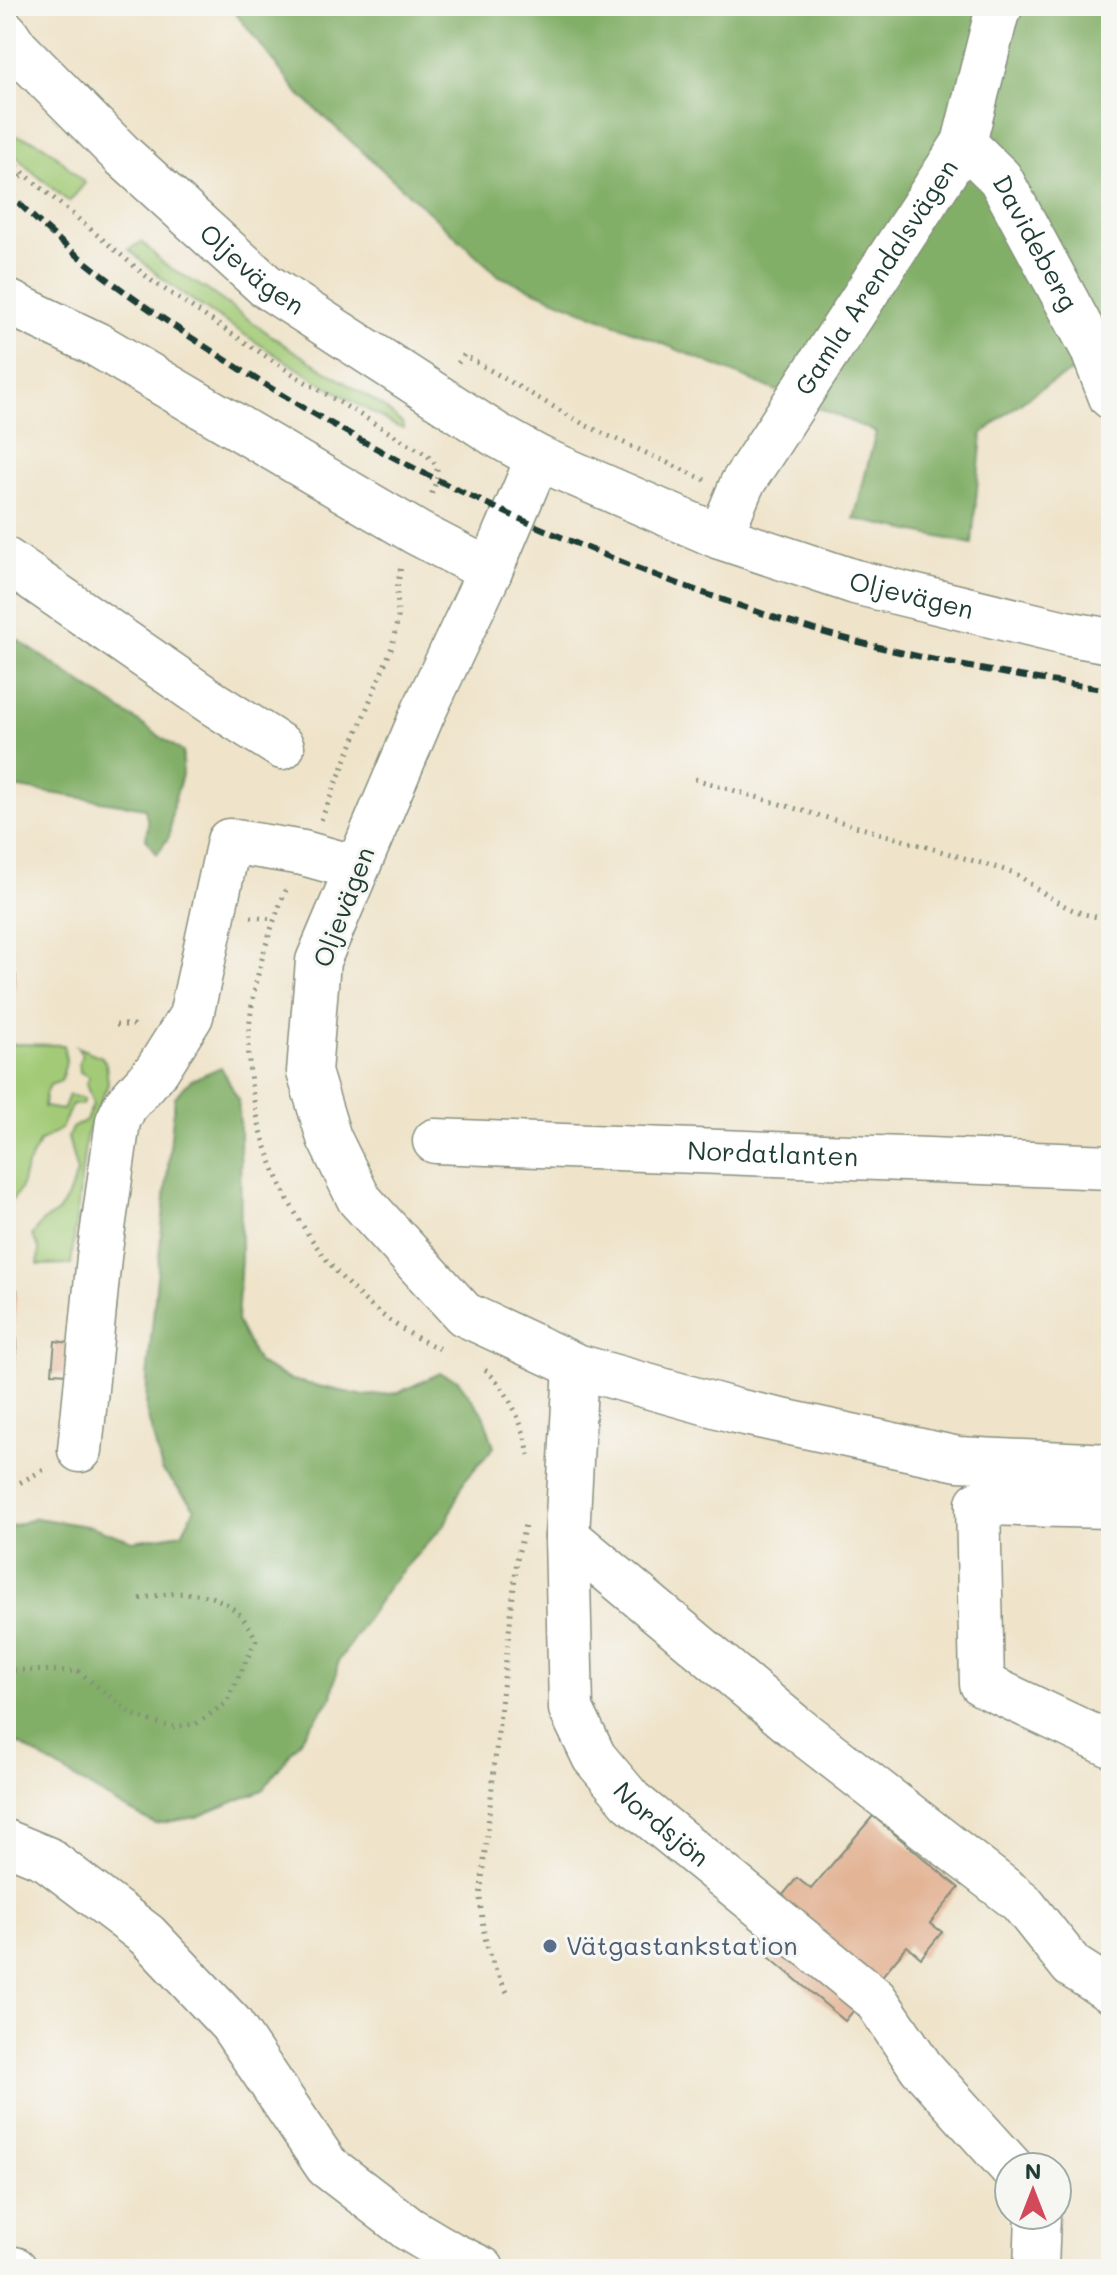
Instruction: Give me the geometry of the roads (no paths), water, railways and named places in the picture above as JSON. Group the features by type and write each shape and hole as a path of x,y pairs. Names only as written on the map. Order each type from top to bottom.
{"street":[{"name":"Gamla Arendalsvägen","path":"720,537 742,484 964,143 1001,6"},
{"name":"Oljevägen","path":"9,45 122,155 265,285 495,434 538,458 720,537 855,582 1065,633 1111,641"},
{"name":"Davideberg","path":"964,143 1000,178 1092,348 1111,397"},
{"path":"6,301 96,344 417,533 490,571"},
{"name":"Oljevägen","path":"538,458 490,571 423,713 318,961 309,1072 329,1138 359,1199 464,1314 576,1366 736,1411 958,1459 1111,1466"},
{"path":"6,560 211,702 282,747"},
{"path":"80,1450 99,1257 118,1121 125,1106 157,1070 191,1016 229,841 303,853 357,868"},
{"name":"Nordatlanten","path":"435,1141 1111,1167"},
{"name":"Nordsjön","path":"576,1366 567,1536 571,1709 594,1757 631,1801 875,1999 921,2067 997,2151"},
{"path":"1111,1506 978,1503 982,1684 1111,1745"},
{"path":"567,1536 794,1726 1021,1902 1072,1966 1111,1991"},
{"path":"6,1842 47,1859 147,1935 231,2024 327,2166 409,2229 482,2269"},
{"path":"1036,2269 1037,2231"},
{"path":"6,2268 15,2269"}],"railway":[{"path":"6,190 83,260 197,341 354,437 488,504 626,564 809,628 937,660 1111,690"}],"place":[{"name":"Vätgastankstation","path":"550,1946"}]}
